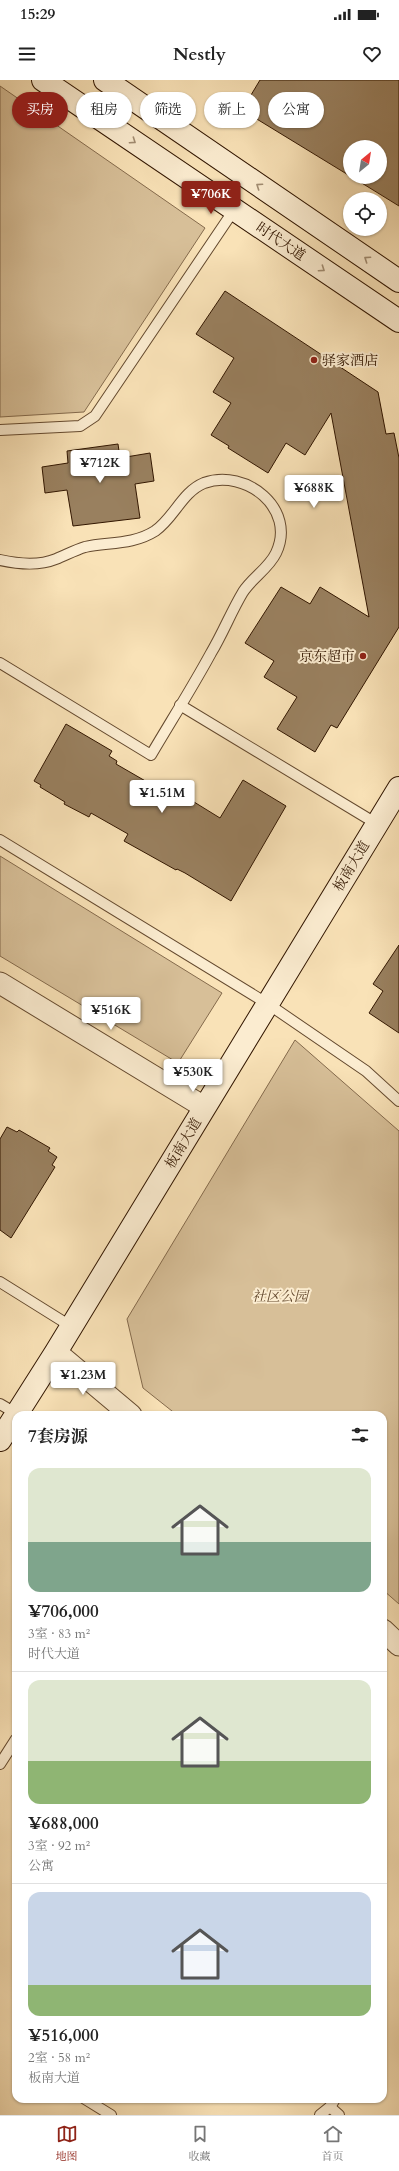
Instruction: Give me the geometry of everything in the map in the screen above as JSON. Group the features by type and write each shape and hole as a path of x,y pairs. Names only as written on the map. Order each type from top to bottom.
{"main road":[{"name":"时代大道","path":"43,80 399,321"},
{"path":"105,80 399,281"},
{"name":"板南大道","path":"13,1411 56,1352 72,1327 204,1107 399,788"},
{"name":"板南大道","path":"0,1440 12,1412"}],"street":[{"path":"0,983 204,1107"},
{"path":"56,1352 126,1411"},
{"path":"387,1634 399,1645"}],"lane":[{"path":"0,430 80,426 95,416 234,210"},
{"path":"0,560 14,563 44,562 85,547 108,546 136,540 153,532 163,525 190,493 203,484 216,481 244,484 255,488 266,497 275,509 280,524 280,540 276,554 247,586 230,614 211,654 151,755 0,663"},
{"path":"180,705 377,824"},
{"path":"0,840 268,1004 366,1071 399,1101"},
{"path":"0,1282 72,1327"},
{"path":"0,1764 12,1745"},
{"path":"92,2103 111,2115"},
{"path":"320,2115 332,2103 339,2115"}],"green space":[{"path":"0,86 12,94 12,128 61,128 205,228 84,412 0,417"},
{"path":"0,856 222,993 178,1063 0,956"},
{"name":"社区公园","path":"295,1040 399,1131 399,1604 387,1594 387,1411 172,1411 143,1388 127,1319"}],"building":[{"path":"260,80 399,80 399,206 387,199 387,192 376,192 363,184 387,184 387,140 343,140 343,172 271,128 324,128 324,92 268,92 268,126 260,121 260,92 253,92"},
{"path":"225,291 378,392 386,434 394,433 399,458 399,627 337,728 331,725 315,752 277,729 297,697 264,677 274,661 245,643 281,587 310,604 320,587 369,617 331,413 305,455 286,443 268,473 228,448 229,446 211,435 231,403 213,392 234,358 196,334"},
{"path":"118,444 120,458 150,453 154,481 135,484 140,518 73,526 67,490 45,493 42,467 68,463 67,451"},
{"path":"66,724 112,751 109,756 117,761 116,764 170,794 173,789 220,818 243,780 286,806 231,901 185,873 177,869 176,870 124,841 128,834 91,813 89,817 64,804 65,802 40,787 41,785 34,781"},
{"path":"399,945 399,1033 369,1013 383,991 373,984"},
{"path":"7,1127 17,1132 19,1130 50,1148 48,1151 57,1157 52,1165 55,1167 11,1238 0,1230 0,1139"}],"place":[{"name":"驿家酒店","path":"314,360"},
{"name":"京东超市","path":"363,656"}]}
